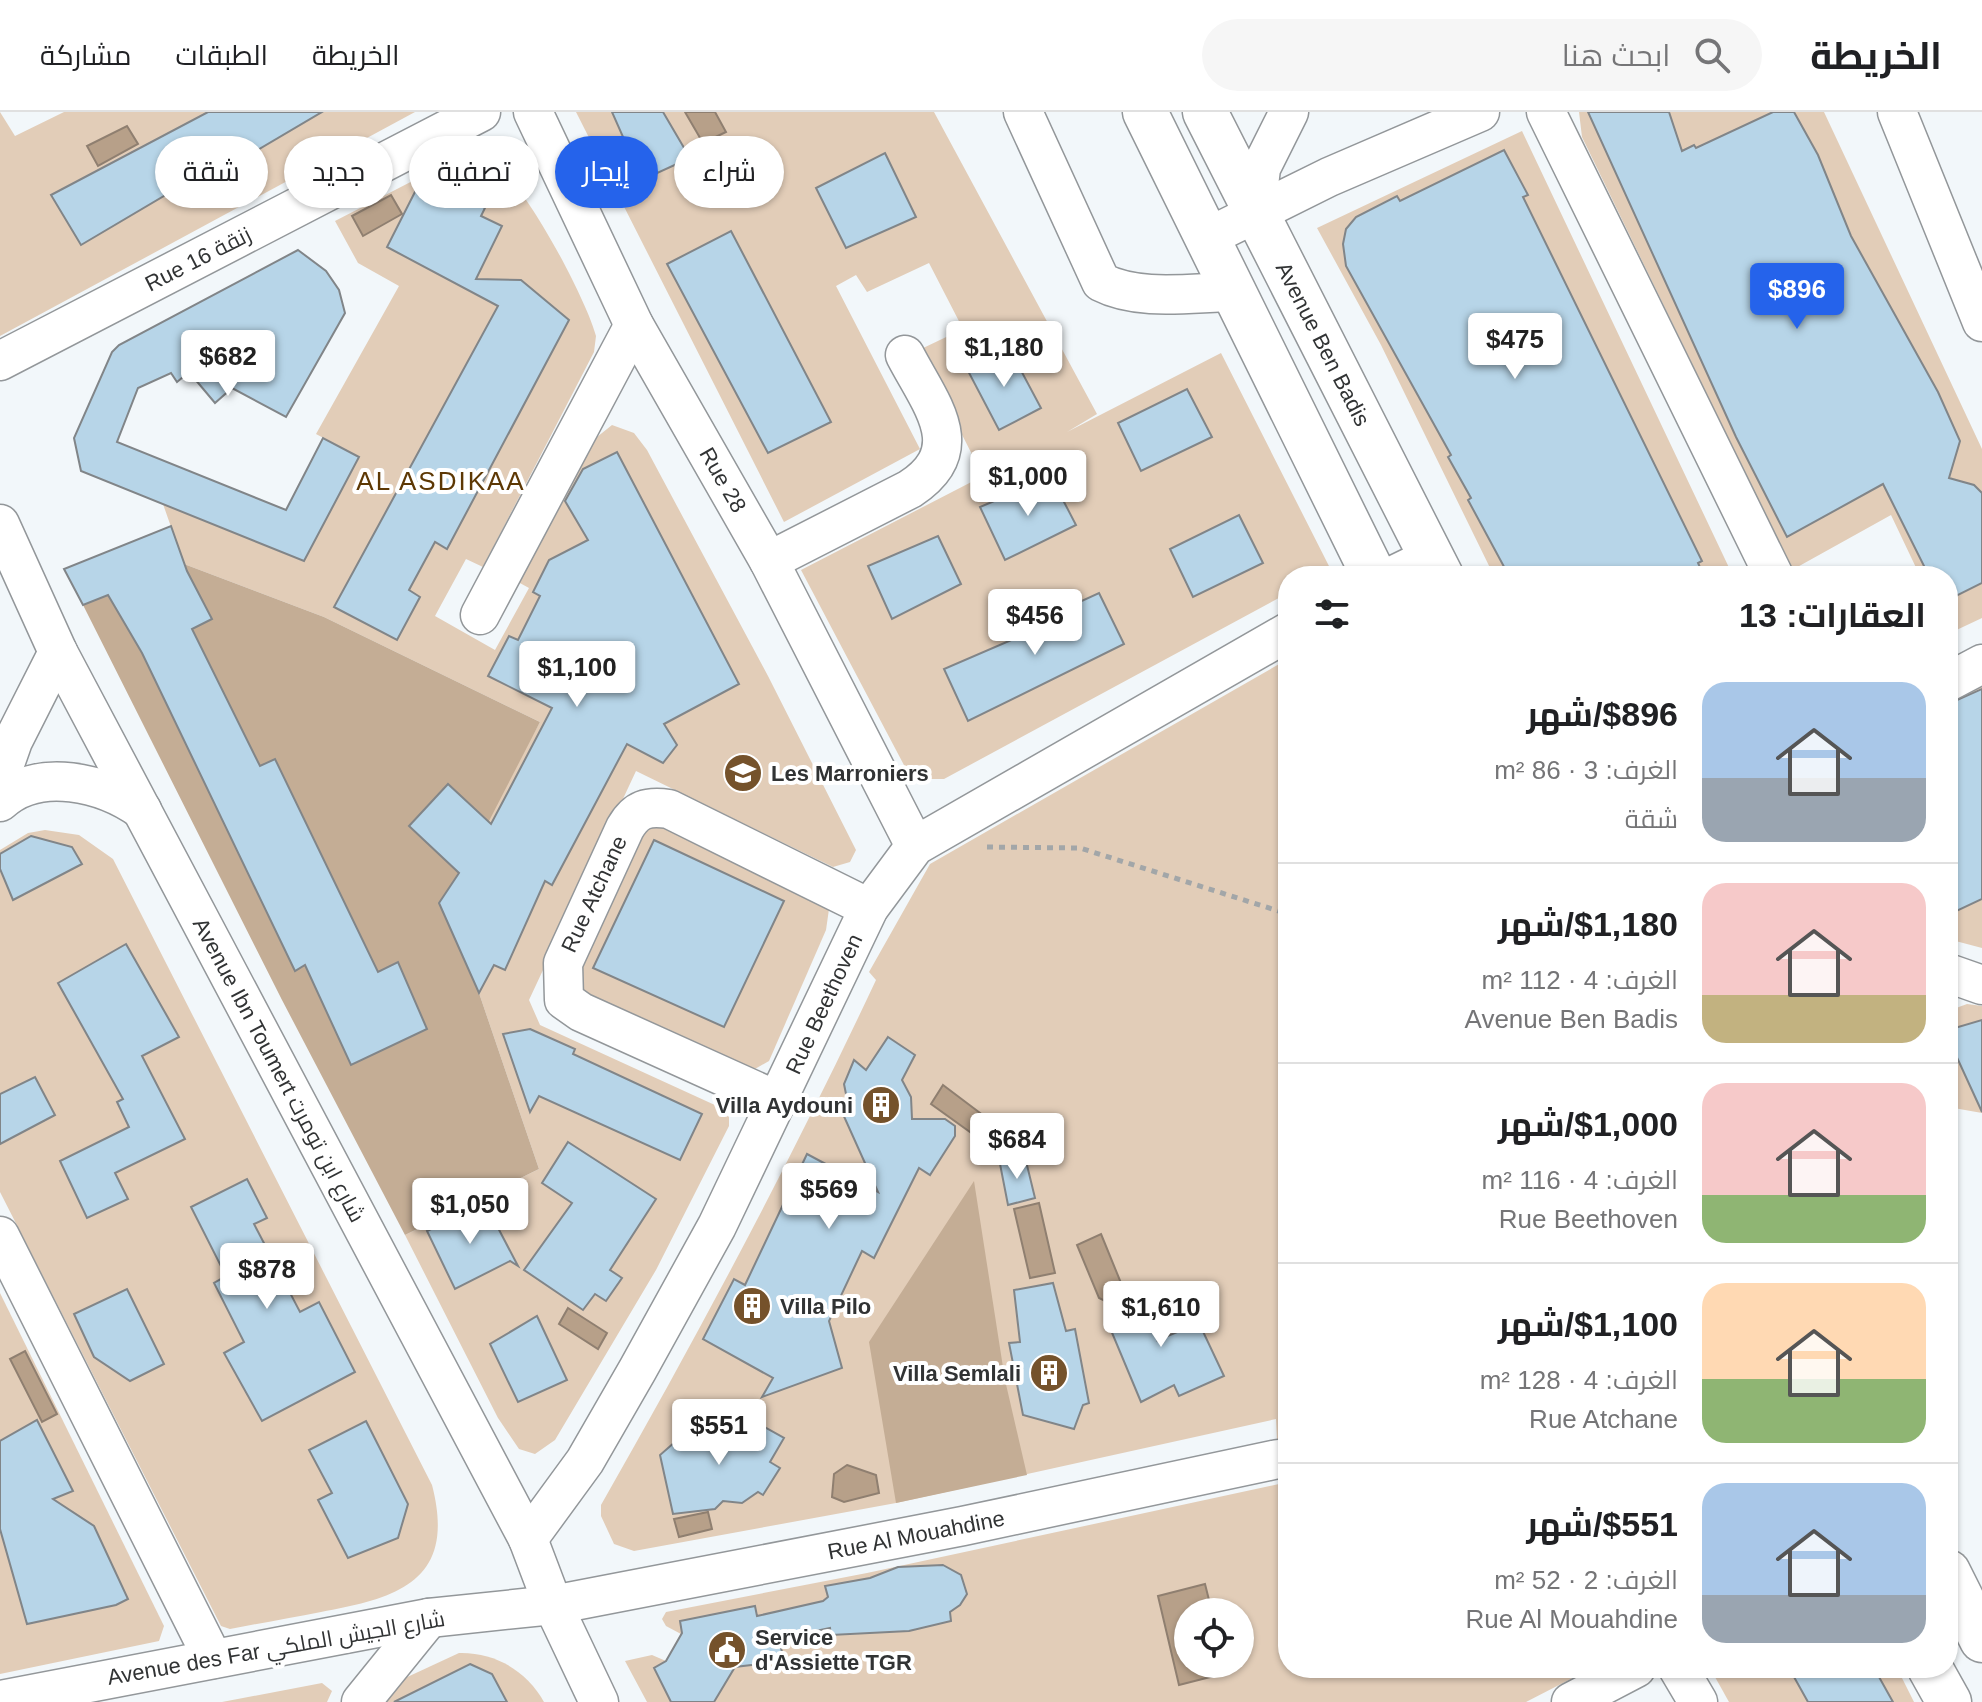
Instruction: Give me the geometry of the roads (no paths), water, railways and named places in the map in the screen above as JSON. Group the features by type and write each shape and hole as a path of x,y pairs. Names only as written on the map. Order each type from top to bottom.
{"main road":[{"path":"1145,112 1369,566"},
{"name":"Avenue Ben Badis","path":"1205,112 1436,566"},
{"path":"1958,1592 1982,1640"},
{"path":"1936,1678 1949,1702"}],"street":[{"name":"Rue 16 زنقة","path":"0,361 481,112"},
{"name":"Rue 28","path":"533,112 634,325 769,561 915,846"},
{"path":"1023,112 1101,282 1116,290 1137,293 1236,292"},
{"path":"1256,212 1261,168 1289,112"},
{"path":"1208,237 1256,212 1480,112"},
{"path":"1546,112 1769,566"},
{"path":"1897,112 1982,322"},
{"path":"480,615 634,325"},
{"path":"769,561 910,489 927,478 942,457 943,436 933,408 905,355"},
{"name":"Avenue Ibn Toumert شارع ابن تومرت","path":"0,524 58,652 528,1539 553,1605 599,1702"},
{"name":"Rue Beethoven","path":"528,1539 585,1461 638,1369 717,1226 869,908 915,846 1278,638"},
{"path":"0,778 13,741 58,652"},
{"path":"1958,677 1982,664"},
{"path":"0,802 23,789 81,783 103,787 142,810"},
{"name":"Rue Atchane","path":"778,1101 581,1012 564,1000 563,963 625,828 633,814 650,806 669,809 869,908"},
{"path":"1958,977 1982,985"},
{"path":"0,1236 213,1659"},
{"name":"Rue Al Mouahdine","path":"553,1605 963,1526 1278,1459"},
{"name":"Avenue des Far شارع الجيش الملكي","path":"0,1700 429,1618 553,1605"},
{"path":"361,1702 429,1618"},
{"path":"1571,1702 1617,1678"},
{"path":"1684,1678 1698,1702"}],"place":[{"name":"Les Marroniers","path":"743,773"},
{"name":"Villa Aydouni","path":"881,1105"},
{"name":"Villa Pilo","path":"752,1306"},
{"name":"Villa Semlali","path":"1049,1373"},
{"name":"Service d'Assiette TGR","path":"727,1650"}],"district":[{"name":"AL ASDIKAA","path":"441,481"}]}
